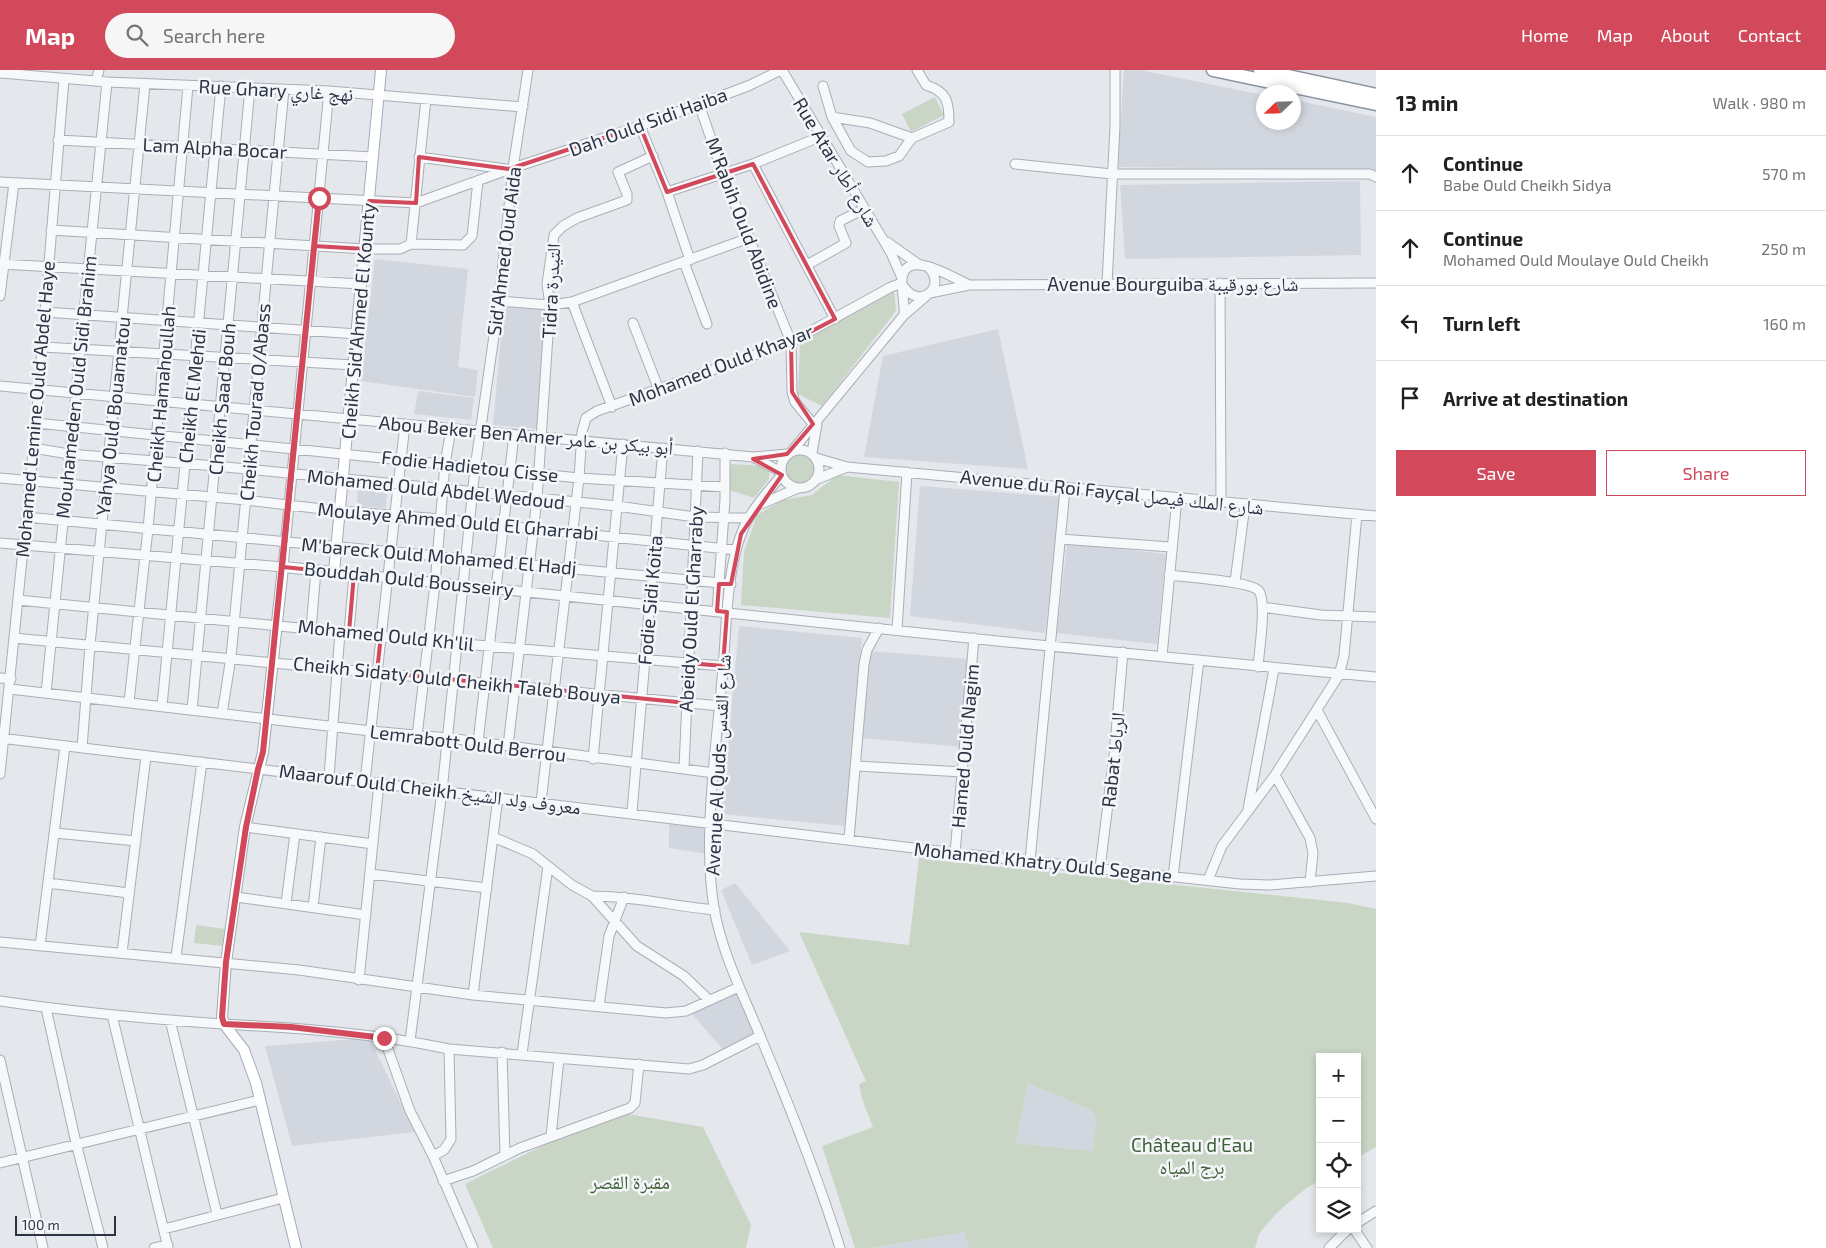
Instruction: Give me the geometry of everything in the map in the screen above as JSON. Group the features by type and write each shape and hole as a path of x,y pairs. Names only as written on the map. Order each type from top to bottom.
{"highway":[{"path":"1213,70 1376,104"},
{"path":"1260,70 1376,94"}],"main road":[{"name":"Cheikh Sid'Ahmed El Kounty","path":"334,572 381,70"},
{"name":"Bouddah Ould Bousseiry","path":"283,567 334,572"},
{"path":"283,567 263,752 246,827 226,962 222,1017 224,1024 247,1056 260,1100 295,1248"}],"street":[{"path":"96,81 99,70"},
{"name":"Sid'Ahmed Oud Aida","path":"410,1041 442,791 471,522 475,468 499,301 511,168 528,70"},
{"name":"Rue Atar شارع أطار","path":"782,70 881,237 903,283"},
{"name":"Dah Ould Sidi Haiba","path":"416,203 511,168 640,126 748,86 782,70"},
{"name":"Rue Atar شارع أطار","path":"787,70 792,88"},
{"path":"823,86 832,118 851,151 868,162 886,161 899,156 912,138 949,122 949,105 944,95 935,88 926,85 917,70"},
{"path":"1107,284 1115,70"},
{"name":"Rue Ghary نهج غاري","path":"1,74 145,84 329,91 523,107"},
{"name":"Mohamed Lemine Ould Abdel Haye","path":"2,738 11,684 36,423 64,79"},
{"name":"Mouhameden Ould Sidi Brahim","path":"46,693 107,82"},
{"name":"Yahya Ould Bouamatou","path":"82,748 90,645 110,457 145,84"},
{"name":"Cheikh Hamahoullah","path":"129,702 152,492 188,86"},
{"name":"Cheikh El Mehdi","path":"162,706 221,86"},
{"name":"Cheikh Saad Bouh","path":"192,710 199,654 250,88"},
{"name":"Cheikh Tourad O/Abass","path":"222,714 231,657 284,89"},
{"path":"283,567 329,91"},
{"path":"411,244 426,99"},
{"name":"M'Rabih Ould Abidine","path":"699,104 723,174 791,342"},
{"path":"832,118 870,123 912,138"},
{"path":"640,126 667,192 707,324"},
{"path":"667,192 753,164 822,136"},
{"name":"Lam Alpha Bocar","path":"58,140 373,157"},
{"name":"Tidra التيدرة","path":"508,746 537,499 550,305 548,284 554,235 563,226 577,218 627,200 627,194 618,172 653,156"},
{"path":"419,157 511,168"},
{"path":"753,164 835,319"},
{"path":"1015,164 1112,174 1370,174 1376,177"},
{"path":"51,230 365,249 400,249 411,244 463,245 472,236 478,181"},
{"path":"0,182 416,203"},
{"path":"0,296 1,264 14,183"},
{"path":"807,265 846,243 838,226 840,221 864,209"},
{"name":"Rue Atar شارع أطار","path":"881,237 918,264"},
{"path":"499,301 550,305 572,302 749,238"},
{"path":"1,264 361,284"},
{"path":"847,467 815,480 807,486 798,488 788,484 781,474 782,462 790,452 904,315 928,294 935,283 935,277 929,267 918,264 907,268 903,283 904,315"},
{"name":"Avenue Bourguiba شارع بورقيبة","path":"929,267 969,285"},
{"path":"903,283 913,296 928,294"},
{"name":"Mohamed Ould Khayar","path":"583,441 586,418 791,342 891,286 903,283"},
{"path":"1220,283 1221,503"},
{"name":"Avenue Bourguiba شارع بورقيبة","path":"928,294 969,285 1376,283"},
{"path":"572,302 612,407"},
{"path":"45,312 357,334"},
{"path":"633,323 658,390"},
{"path":"791,342 792,392 800,410 813,424"},
{"path":"43,347 354,365"},
{"name":"Abou Beker Ben Amer أبو بيكر بن عامر","path":"0,386 76,391 349,420 753,456 790,452"},
{"path":"815,480 819,469 814,456 813,438 820,416"},
{"name":"Fodie Hadietou Cisse","path":"36,423 579,478 660,482 725,488"},
{"path":"365,781 405,424"},
{"path":"418,736 435,584 445,464 451,429"},
{"path":"478,742 514,435"},
{"path":"541,802 583,441"},
{"path":"593,759 601,655 609,599 623,444"},
{"name":"Mohamed Ould Abdel Wedoud","path":"33,448 69,454 249,469 617,506 696,517 748,518"},
{"name":"Fodie Sidi Koita","path":"632,812 663,448"},
{"path":"790,452 802,450 814,456"},
{"name":"Abeidy Ould El Gharraby","path":"684,768 698,451"},
{"path":"717,611 725,488 725,453"},
{"name":"Abou Beker Ben Amer أبو بيكر بن عامر","path":"753,456 781,474"},
{"name":"Avenue du Roi Fayçal شارع الملك فيصل","path":"814,456 847,467 1065,489 1376,516"},
{"path":"897,630 907,472"},
{"name":"Avenue Al Quds شارع القدس","path":"781,474 748,518 736,550 728,612 714,774 710,866 714,910 722,939 739,986 805,1146 840,1248"},
{"name":"Moulaye Ahmed Ould El Gharrabi","path":"0,478 288,504 340,511 694,544 736,550"},
{"name":"Avenue Al Quds شارع القدس","path":"758,506 798,488"},
{"path":"1030,861 1065,489"},
{"path":"1162,656 1176,498"},
{"path":"1235,582 1245,505"},
{"path":"1208,880 1222,846 1275,774 1339,675 1344,656 1356,514"},
{"name":"M'bareck Ould Mohamed El Hadj","path":"26,517 285,542 391,550 692,582 731,584"},
{"path":"1060,539 1171,547"},
{"name":"Bouddah Ould Bousseiry","path":"0,543 144,556 207,559 283,567"},
{"path":"310,628 316,570"},
{"name":"Bouddah Ould Bousseiry","path":"334,572 435,584 609,599 1375,679"},
{"path":"350,632 354,574"},
{"path":"1169,575 1235,582 1259,591 1262,607 1258,667"},
{"name":"Mohamed Ould Kh'lil","path":"18,600 277,624 429,641 520,647 723,666"},
{"path":"1262,607 1321,615 1376,617"},
{"path":"849,839 857,766 865,655 879,628"},
{"path":"329,777 340,632"},
{"name":"Cheikh Sidaty Ould Cheikh Taleb Bouya","path":"14,638 274,661 720,706"},
{"name":"Hamed Ould Nagim","path":"956,853 974,638"},
{"name":"Rabat الرباط","path":"1100,868 1114,756 1123,652"},
{"path":"1173,877 1199,660"},
{"path":"1248,812 1274,669"},
{"name":"Lemrabott Ould Berrou","path":"0,678 11,684 46,693 371,732 448,738 593,759 684,768 714,774"},
{"path":"1317,710 1376,819"},
{"path":"0,774 2,738"},
{"name":"Maarouf Ould Cheikh معروف ولد الشيخ","path":"2,738 632,812 711,824"},
{"path":"40,946 65,746"},
{"path":"122,953 146,756"},
{"path":"176,957 202,762"},
{"path":"857,766 963,772"},
{"path":"1275,774 1310,838 1313,853 1310,882"},
{"path":"359,980 379,783"},
{"path":"473,995 498,797"},
{"name":"Mohamed Khatry Ould Segane","path":"711,824 1173,877 1269,885 1376,876"},
{"path":"246,827 373,844"},
{"path":"55,833 136,842"},
{"path":"286,903 295,834"},
{"path":"313,907 321,837"},
{"path":"493,837 533,854 572,885 592,896 637,946 684,976 709,1000"},
{"path":"522,1054 548,866"},
{"path":"370,874 487,888"},
{"path":"48,884 128,893"},
{"path":"592,896 624,897 714,910"},
{"path":"236,897 366,915"},
{"path":"599,1006 609,936 624,897"},
{"path":"0,942 226,962 299,970 473,995 675,1013 739,986"},
{"path":"0,1001 112,1015 291,1027 410,1041 449,1049 695,1068 760,1036"},
{"path":"46,1008 76,1143 103,1248"},
{"path":"112,1015 168,1247 154,1248"},
{"path":"170,1020 217,1214"},
{"path":"384,1038 410,1111 433,1156 473,1248"},
{"path":"433,1156 444,1150 451,1139 449,1049"},
{"path":"502,1052 505,1155"},
{"path":"551,1136 559,1059"},
{"path":"0,1060 43,1248"},
{"path":"443,1182 473,1171 551,1136 630,1108 635,1103 639,1064"},
{"path":"0,1163 76,1143 260,1100"},
{"path":"164,1229 283,1198"},
{"path":"1361,1220 1376,1211"},
{"path":"1328,1248 1344,1233"},
{"path":"1357,1233 1367,1248"}],"highlighted area":[{"path":"640,126 667,192 753,164 835,319 791,342 792,392 813,424 787,454 753,459 782,475 741,534 731,584 719,584 717,611 727,612 723,666 689,663 687,703 377,672 381,635 349,632 354,574 283,567 314,246 365,249 369,201 416,203 419,157 509,169"}],"shaded area":[{"path":"1124,70 1140,70 1256,94 1256,130 1301,130 1301,101 1376,117 1376,170 1118,167"},
{"path":"1360,181 1361,255 1125,259 1120,185"},
{"path":"375,259 468,269 458,367 478,370 475,397 361,381"},
{"path":"504,303 549,307 539,429 493,425"},
{"path":"998,329 1028,469 864,457 883,356"},
{"path":"418,391 474,398 471,420 414,414"},
{"path":"358,486 387,488 386,508 357,506"},
{"path":"920,486 1061,497 1045,633 910,616"},
{"path":"1067,543 1166,554 1157,644 1057,633"},
{"path":"739,626 862,638 845,826 722,814"},
{"path":"869,651 970,659 963,747 862,738"},
{"path":"669,819 709,825 707,854 669,848"},
{"path":"735,883 790,951 752,965 721,890"},
{"path":"737,991 757,1035 725,1052 692,1014"},
{"path":"369,1038 415,1132 292,1146 265,1046"},
{"path":"1028,1083 1093,1111 1096,1119 1093,1151 1016,1143"},
{"path":"964,1232 969,1248 871,1248"}],"green space":[{"path":"935,97 944,115 911,132 902,114"},
{"path":"888,290 894,291 896,311 822,406 798,394 800,344"},
{"path":"800,454 811,458 815,469 811,480 800,484 789,480 785,469 789,458"},
{"path":"731,464 761,466 769,471 769,479 754,498 729,490"},
{"path":"837,475 899,482 890,618 741,605 744,552 757,515 782,500 812,495"},
{"name":"Château d'Eau برج المياه","path":"919,858 1348,903 1376,909 1376,1147 1361,1156 1361,1053 1316,1053 1316,1183 1295,1197 1272,1218 1259,1235 1255,1248 969,1248 964,1232 871,1248 855,1248 822,1146 873,1127 862,1099 859,1084 866,1081 799,932 909,945","holes":["1028,1083 1093,1111 1096,1119 1093,1151 1016,1143"]},
{"path":"196,925 225,929 223,946 194,943"},
{"name":"مقبرة القصر","path":"627,1114 703,1127 751,1225 746,1248 493,1248 465,1184 587,1124"}],"route":[{"path":"319,198 293,448 274,661 263,752 246,827 226,962 222,1017 224,1024 291,1027 384,1038"}]}
